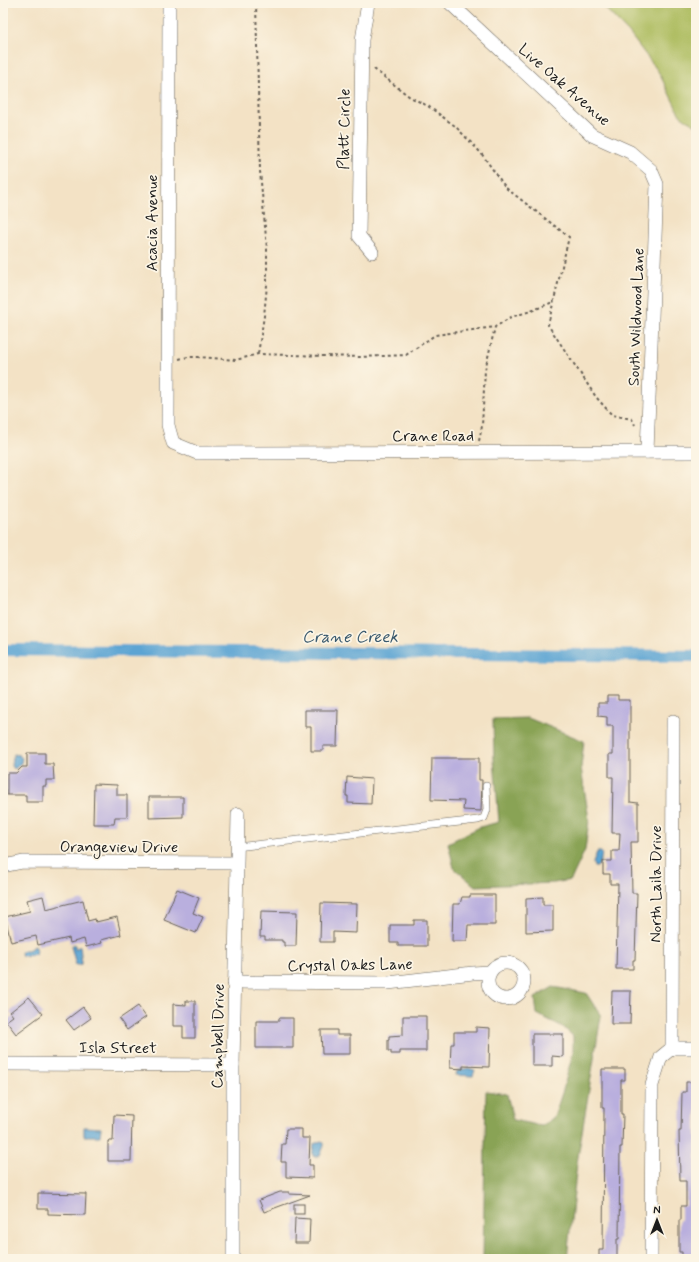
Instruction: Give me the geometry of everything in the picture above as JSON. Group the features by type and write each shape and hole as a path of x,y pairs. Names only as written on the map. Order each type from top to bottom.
{"street":[{"name":"Acacia Avenue","path":"168,3 168,425 173,443"},
{"name":"Platt Circle","path":"368,3 362,40 361,64 359,236 372,252"},
{"name":"Live Oak Avenue","path":"450,3 592,135 630,152 651,170 657,184"},
{"name":"South Wildwood Lane","path":"647,452 657,184"},
{"name":"Crane Road","path":"173,443 197,453 696,452"},
{"name":"North Laila Drive","path":"672,1048 673,721"},
{"name":"Campbell Drive","path":"233,1259 233,1065 236,847 238,814"},
{"name":"Orangeview Drive","path":"3,866 23,862 236,863"},
{"name":"Crystal Oaks Lane","path":"234,982 388,983 489,972"},
{"path":"651,1259 652,1085 661,1057 672,1048 696,1048"},
{"name":"Isla Street","path":"3,1064 233,1065"}],"lane":[{"path":"236,847 478,820 484,818 487,810 486,786"}],"path":[{"path":"256,3 260,171 267,249 267,285 258,354"},
{"path":"361,64 376,70 410,97 428,106 455,126 481,153 506,188 569,237 548,325 596,397 612,415 632,419 635,425"},
{"path":"168,362 188,357 236,360 258,354 360,357 406,355 435,335 495,327 511,317 554,302"},
{"path":"477,452 482,426 485,370 495,327"}],"green space":[{"path":"600,3 696,3 696,126 680,115 658,71 629,33"},
{"path":"528,718 584,741 581,767 589,820 585,850 571,880 554,883 475,886 454,868 448,843 480,827 499,822 494,760 493,719"},
{"path":"553,987 586,993 601,1016 577,1163 567,1259 499,1259 483,1257 486,1091 507,1094 513,1120 542,1126 554,1117 573,1052 573,1036 563,1027 537,1014 535,998"}],"water":[{"path":"14,754 19,755 22,758 21,763 15,769 11,766"},
{"path":"597,852 602,853 601,858 598,866 594,867 593,863"},
{"path":"73,944 75,945 75,949 80,946 82,963 80,965 76,965 71,946"},
{"path":"35,946 37,950 35,954 22,956 21,953 23,950 28,950"},
{"path":"468,1068 475,1070 473,1076 456,1075 457,1071"},
{"path":"84,1127 101,1128 100,1136 84,1136"},
{"path":"321,1141 324,1142 324,1146 320,1156 313,1156 314,1144"}],"building":[{"path":"607,696 618,696 618,700 630,700 630,802 638,803 638,842 631,842 632,893 637,893 635,960 633,960 633,969 616,969 618,884 610,884 610,874 603,874 603,861 612,861 612,851 619,851 620,833 612,833 613,777 609,777 609,754 613,754 613,726 607,726 607,717 598,716 598,703 607,703"},
{"path":"305,710 338,710 337,746 323,746 323,751 311,751 311,727 305,727"},
{"path":"27,753 45,753 45,764 53,764 54,780 46,780 46,786 43,786 43,802 26,802 26,795 7,795 7,773 16,773 22,767 27,767"},
{"path":"432,758 479,758 479,780 482,780 481,811 463,810 464,801 431,800"},
{"path":"347,777 372,779 371,804 348,803 348,796 346,796"},
{"path":"94,784 117,785 117,795 127,795 127,817 115,817 114,824 93,824"},
{"path":"149,797 183,797 183,817 149,818"},
{"path":"177,889 199,898 193,913 203,917 196,933 164,920"},
{"path":"470,895 495,895 495,925 468,925 467,941 452,941 453,904 460,904 462,897 470,897"},
{"path":"43,896 46,909 83,900 88,921 95,919 96,922 117,917 121,935 101,940 102,943 86,947 84,939 70,943 69,938 38,945 36,936 11,942 5,917 30,911 27,900"},
{"path":"543,897 543,905 553,905 553,931 526,932 526,898"},
{"path":"321,903 357,904 356,933 333,932 333,942 320,942"},
{"path":"261,911 297,912 296,946 284,946 284,942 282,942 282,940 265,940 265,937 260,937"},
{"path":"414,920 427,920 427,946 398,946 398,943 390,943 390,925 414,925"},
{"path":"612,991 631,991 630,1024 611,1024"},
{"path":"29,997 43,1014 16,1034 6,1021 13,1016 10,1012"},
{"path":"186,1001 195,1001 195,1038 183,1038 183,1026 173,1026 173,1004 186,1005"},
{"path":"138,1006 146,1017 127,1030 119,1019"},
{"path":"83,1007 91,1018 74,1030 66,1020"},
{"path":"403,1016 426,1016 426,1051 400,1051 400,1054 391,1054 391,1051 388,1051 389,1036 403,1035"},
{"path":"279,1018 293,1018 293,1048 256,1048 256,1021 279,1021"},
{"path":"476,1027 490,1028 489,1067 463,1066 463,1069 450,1068 451,1044 454,1044 454,1032 476,1032"},
{"path":"321,1030 337,1030 337,1035 350,1035 350,1054 322,1054"},
{"path":"532,1034 563,1034 563,1057 552,1056 552,1066 532,1066"},
{"path":"602,1069 625,1069 625,1080 621,1080 621,1114 623,1114 622,1147 620,1147 619,1239 617,1239 617,1259 599,1259 599,1250 603,1250 604,1108 602,1108"},
{"path":"686,1082 696,1082 696,1259 682,1259 682,1252 679,1252 679,1220 681,1220 681,1206 686,1206 686,1181 680,1181 679,1131 681,1131 682,1092 686,1092"},
{"path":"114,1115 132,1116 131,1161 108,1161 108,1141 113,1141"},
{"path":"286,1129 302,1129 302,1138 310,1138 309,1165 313,1165 313,1178 286,1177 286,1162 281,1162 282,1144 285,1144"},
{"path":"280,1192 310,1195 264,1212 259,1200"},
{"path":"38,1193 86,1194 85,1215 48,1214 48,1209 38,1209"},
{"path":"294,1204 304,1204 304,1214 294,1214"},
{"path":"295,1218 310,1219 309,1243 294,1243"}],"waterway":[{"name":"Crane Creek","path":"3,650 696,656"}]}
